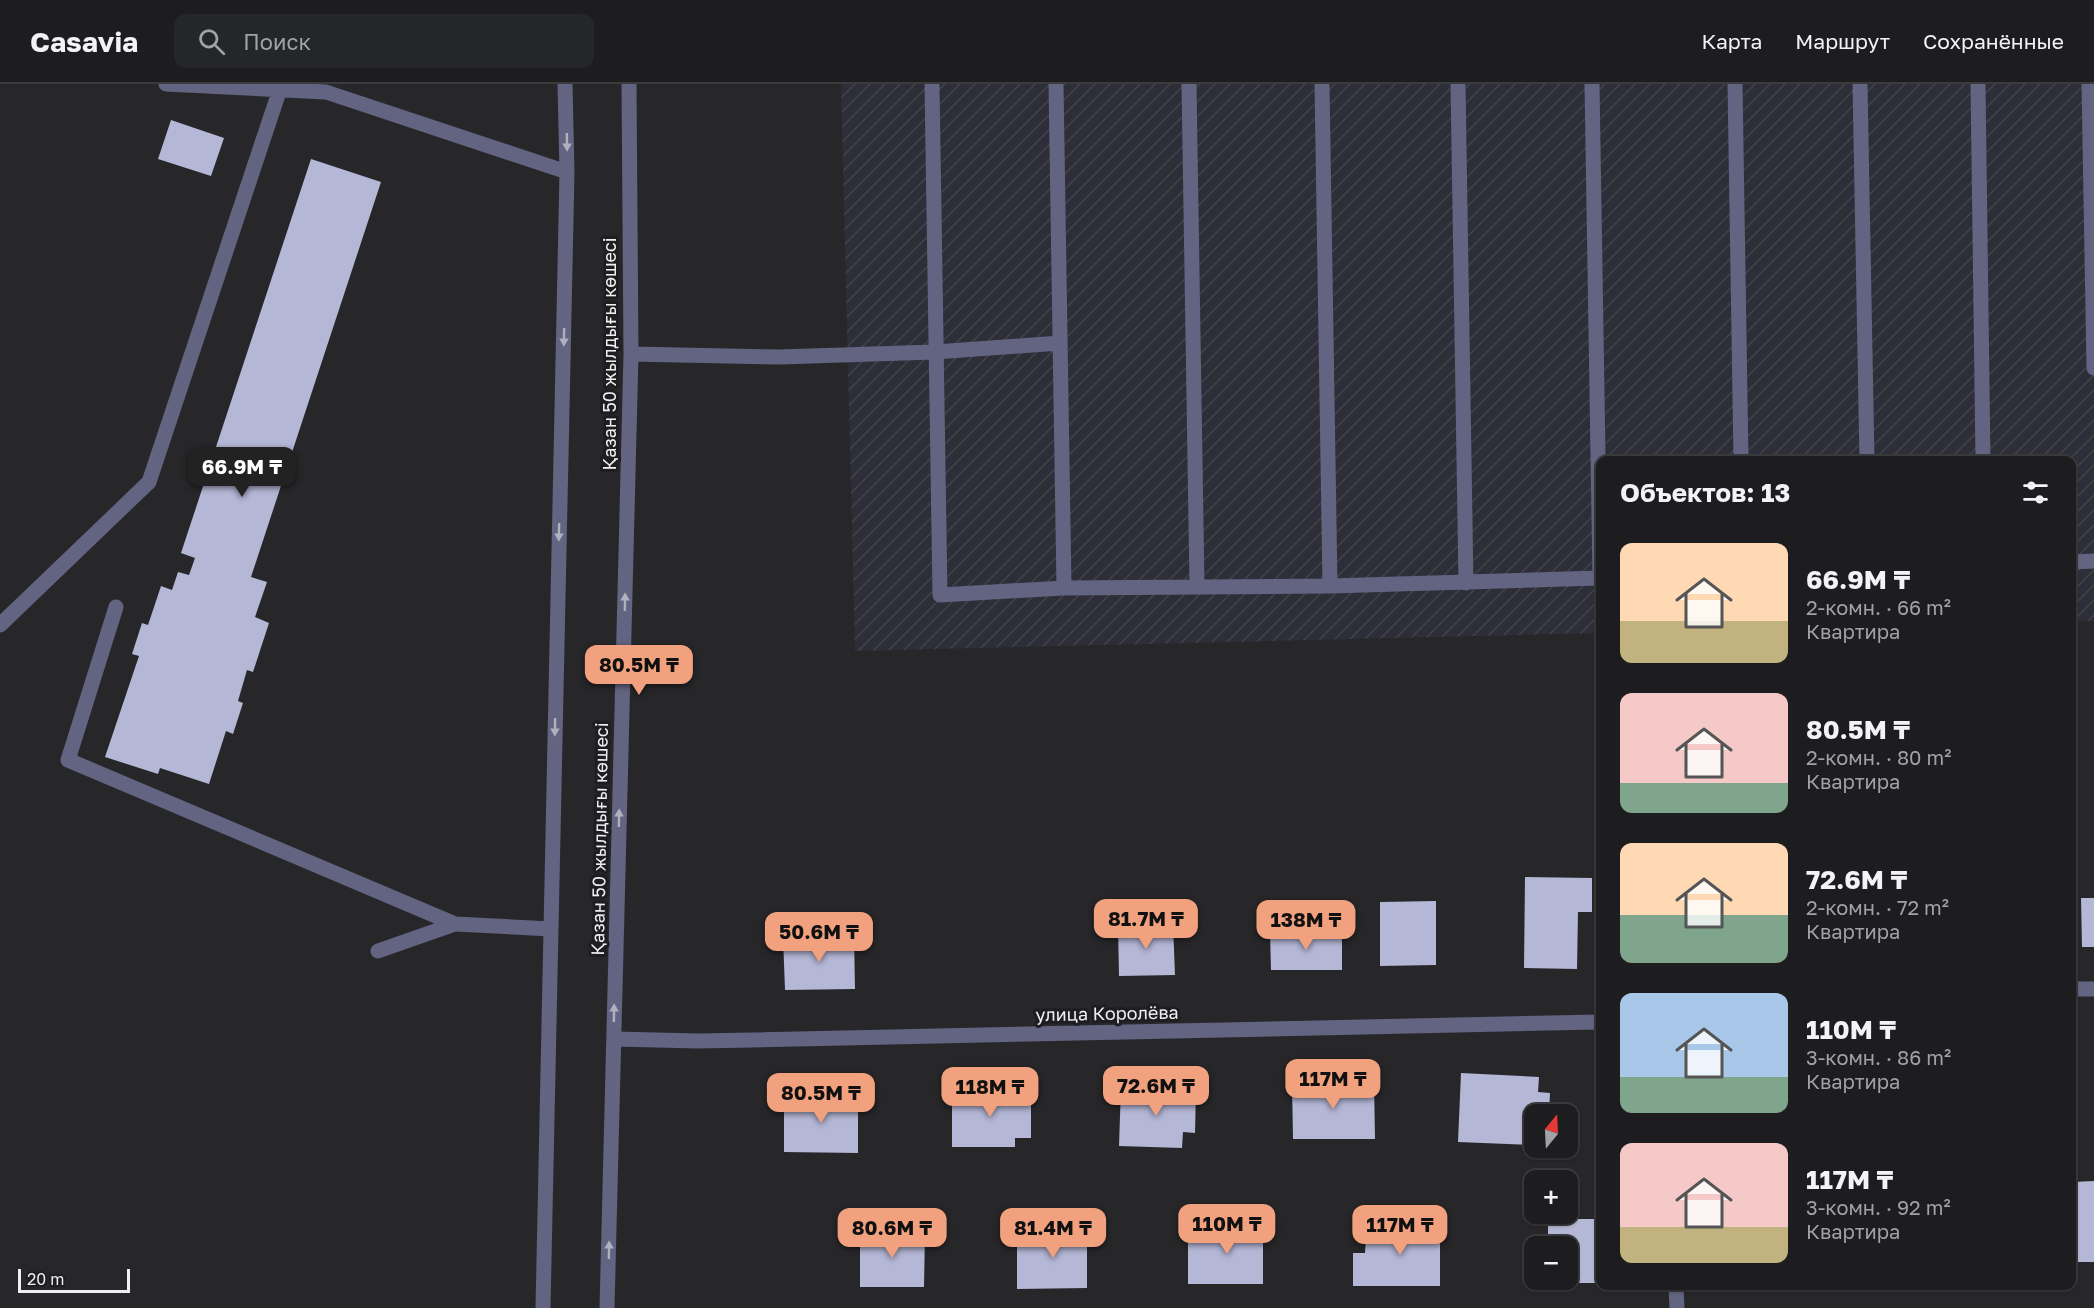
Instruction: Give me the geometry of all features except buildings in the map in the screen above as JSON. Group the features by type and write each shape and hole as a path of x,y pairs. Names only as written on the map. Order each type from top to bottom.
{"street":[{"path":"166,84 326,92 567,172"},
{"path":"543,1308 567,172 566,84"},
{"name":"Қазан 50 жылдығы көшесі","path":"608,1308 631,354 629,84"},
{"path":"932,84 940,595 1064,588 1330,586 1596,578"},
{"path":"1056,84 1064,588"},
{"path":"1189,84 1197,586"},
{"path":"1322,84 1330,586"},
{"path":"1458,84 1466,583"},
{"path":"1592,84 1598,456"},
{"path":"1734,84 1740,456"},
{"path":"1860,84 1867,456"},
{"path":"1978,84 1983,456"},
{"path":"2089,84 2094,368"},
{"path":"0,625 149,482 280,89"},
{"path":"631,354 779,357 935,352 1060,343"},
{"path":"2076,562 2094,561"},
{"path":"116,607 68,760 455,924 551,929"},
{"path":"378,951 455,924"},
{"path":"2076,989 2094,989"},
{"name":"улица Королёва","path":"614,1039 711,1040 1596,1022"},
{"path":"1676,1290 1677,1308"}],"shaded area":[{"path":"841,84 2094,84 2094,621 2076,622 2076,456 1596,456 1596,633 855,651"}]}
